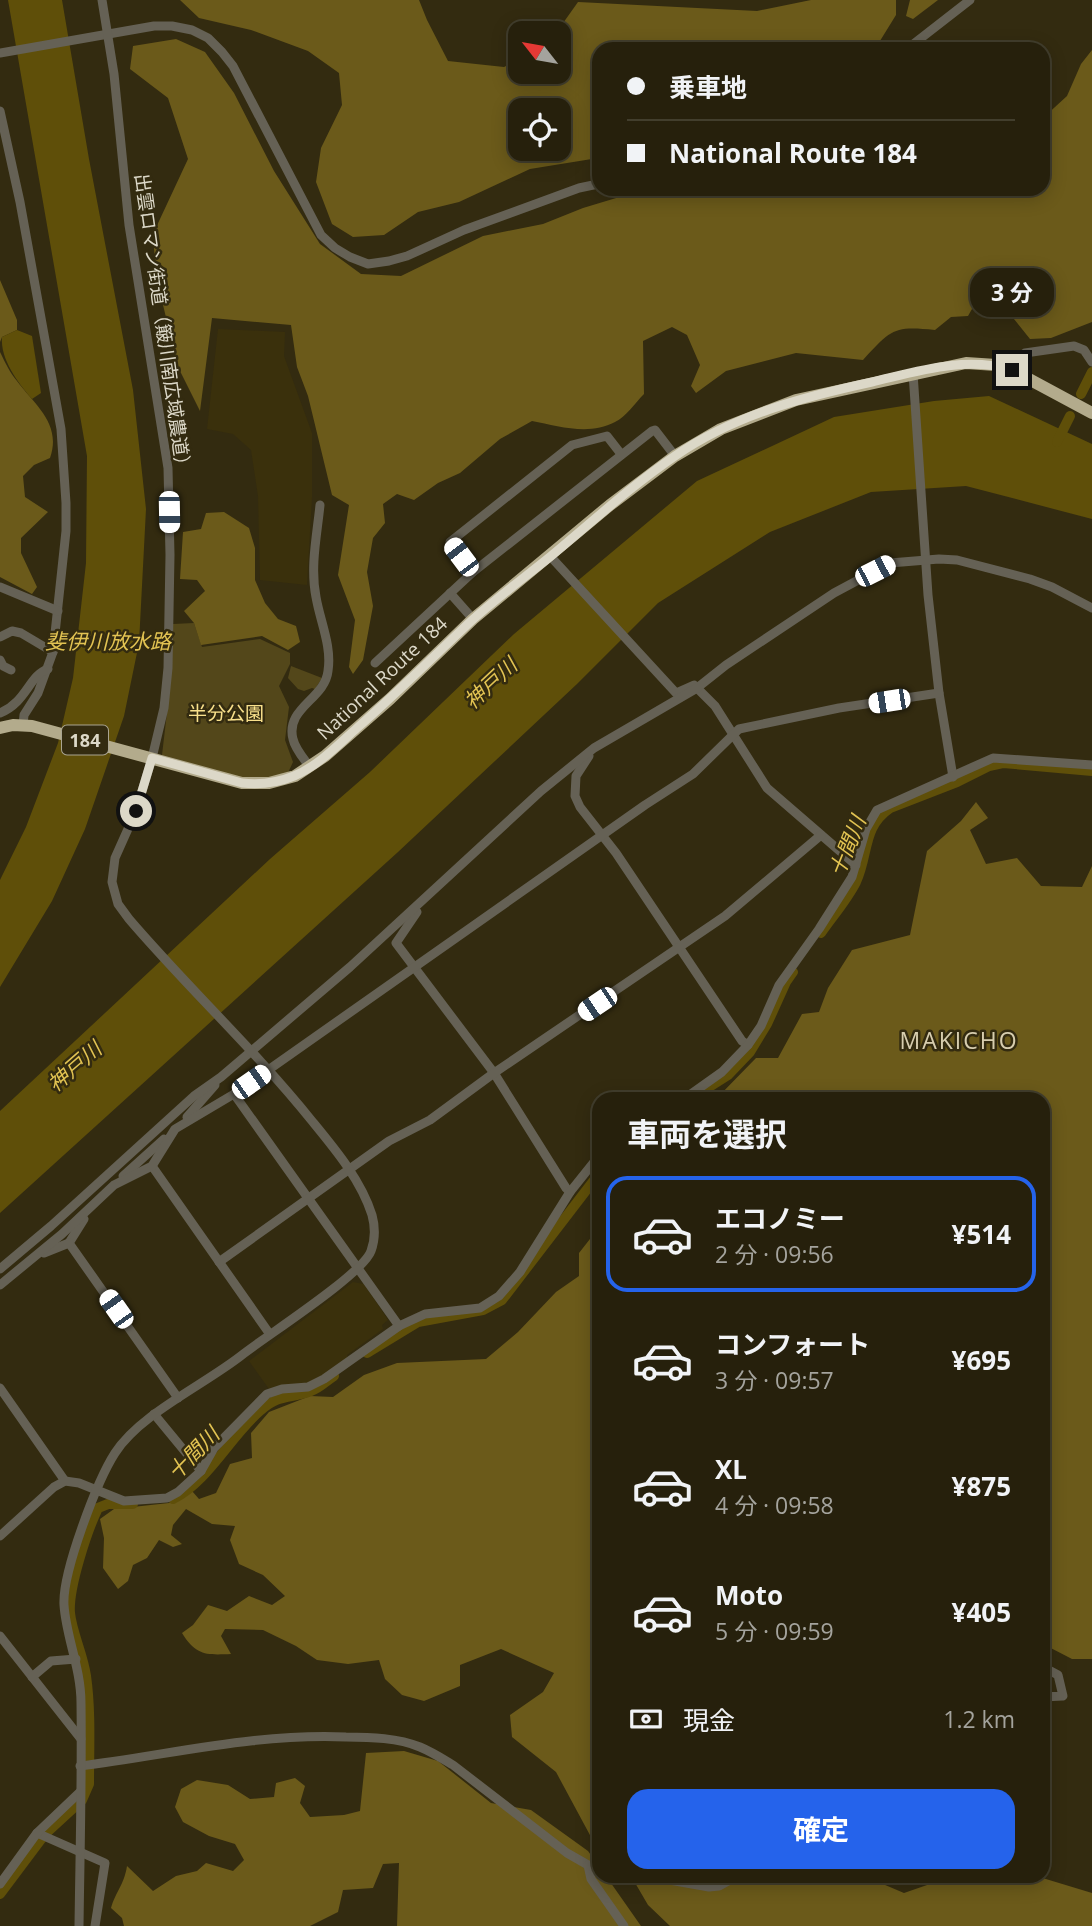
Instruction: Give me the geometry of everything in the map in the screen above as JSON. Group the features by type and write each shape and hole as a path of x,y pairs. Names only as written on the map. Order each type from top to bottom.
{"highway":[{"name":"National Route 184","path":"0,728 28,725 242,783 269,783 295,776 325,756 390,699 473,619 552,559 610,505 675,456 721,429 766,410 850,387 966,363 996,365 1012,370 1092,413"}],"street":[{"name":"出雲ロマン街道（簸川南広域農道）","path":"79,1926 81,1699 76,1659 64,1604 79,1536 97,1491 115,1452 154,1414 230,1364 358,1269 371,1252 374,1225 350,1170 268,1070 146,939 118,904 112,882 115,858 136,811 164,708 168,667 170,555 168,468 129,225 114,74 102,0"},
{"path":"916,42 970,0"},
{"path":"0,53 154,26 192,30 208,38 233,66 321,235 335,248 368,264 407,256 464,230 579,187 592,185"},
{"path":"0,111 23,216 61,429 66,517 53,652 38,693 24,715 28,725"},
{"path":"1012,370 1025,353 1074,346 1084,349 1092,362"},
{"path":"913,376 939,693 953,777"},
{"path":"375,663 473,572 655,430 675,456"},
{"path":"473,572 450,542 572,444 607,436 621,454"},
{"path":"310,767 293,742 292,725 298,712 319,690 328,675 327,645 316,596 314,571 320,505"},
{"path":"552,559 676,694 694,685 715,706 766,788 856,865"},
{"path":"0,1285 92,1206 197,1108 247,1047 307,1005 426,899 541,790 594,748 697,688 726,665 834,593 890,563 957,560 1030,579 1092,608"},
{"path":"0,587 58,611"},
{"path":"450,593 473,619"},
{"path":"0,637 12,631 53,652"},
{"path":"0,660 3,666 11,670"},
{"path":"0,713 18,702 39,672 48,669"},
{"path":"114,1185 152,1166 175,1129 234,1094 692,774 739,729 839,708 939,693"},
{"path":"594,748 576,776 575,796 580,807 603,835 742,1041 748,1045"},
{"path":"694,1092 722,1072 748,1045 761,1026 779,985 842,893 856,865 866,829 877,810 993,758 1092,765"},
{"path":"219,1262 389,1141 430,1120 494,1073 725,916 821,835"},
{"path":"426,899 396,943 494,1073 570,1192"},
{"path":"0,1269 194,1096 221,1077"},
{"path":"234,1094 399,1326"},
{"path":"0,1536 54,1487 65,1481 79,1483 124,1501 167,1498 178,1492 201,1471 214,1448 267,1394 282,1389 308,1387 324,1379 399,1326 425,1314 480,1308 499,1296 520,1272 570,1192 592,1164"},
{"path":"152,1166 269,1334"},
{"path":"34,1257 69,1243 92,1206"},
{"path":"69,1243 178,1398"},
{"path":"0,1388 65,1481"},
{"path":"154,1414 201,1471"},
{"path":"0,1636 81,1739"},
{"path":"32,1677 51,1661 76,1659"},
{"path":"1050,1671 1058,1675 1063,1696 1050,1697"},
{"path":"80,1766 275,1737 356,1737 403,1742 419,1747 453,1765 567,1853 592,1866"},
{"path":"0,1882 37,1833 80,1792"},
{"path":"37,1833 105,1863 95,1926"},
{"path":"588,1865 592,1880"},
{"path":"594,1883 624,1926"},
{"path":"690,1883 719,1886 724,1883"}],"shaded area":[{"path":"180,0 419,0 448,61 504,67 508,65 508,84 571,84 571,21 565,21 578,2 757,11 811,0 896,0 896,15 879,42 592,42 592,159 530,169 459,202 418,212 384,235 353,237 332,224 316,182 321,148 342,105 339,73 308,51 251,30 199,18"},
{"path":"910,0 938,0 913,19 906,16"},
{"path":"176,39 205,52 234,93 274,171 320,244 361,274 401,276 483,236 543,224 623,196 1050,196 1050,112 1067,96 1081,64 1092,50 1092,322 1051,338 1030,339 997,298 980,295 968,316 951,317 935,330 910,329 894,332 863,360 796,353 726,371 696,393 691,386 700,365 687,335 672,327 643,341 644,394 619,420 605,426 584,429 532,421 500,439 460,473 438,483 414,500 397,494 383,504 385,523 373,538 367,572 373,606 363,660 353,674 349,667 355,620 338,575 349,505 332,495 308,396 297,367 291,325 212,318 200,411 178,367 156,276 153,234 188,159 168,98 130,69 133,46"},
{"path":"0,280 17,320 17,330 2,337 0,342"},
{"path":"218,329 285,332 284,356 312,433 312,497 307,585 260,580 258,496 251,450 233,434 207,429"},
{"path":"0,352 12,374 45,416 52,435 50,458 34,465 23,476 25,497 48,512 21,538 21,553 37,587 32,594 0,577"},
{"path":"224,512 249,528 255,548 255,580 265,603 278,619 296,626 300,642 288,650 262,636 201,645 194,623 184,611 205,591 197,580 180,579 183,532 201,529 206,513"},
{"path":"976,802 988,818 970,830 986,864 1017,858 1041,886 1082,887 1092,866 1092,1659 1072,1659 1050,1648 1050,1092 723,1092 756,1058 778,1058 802,1014 819,1012 828,988 852,950 910,935 927,851 961,821"},
{"path":"592,1236 592,1839 556,1772 512,1737 510,1715 543,1692 554,1673 501,1649 460,1665 460,1686 424,1701 402,1695 385,1679 379,1660 348,1664 317,1660 263,1630 225,1629 221,1636 231,1654 197,1650 182,1633 193,1625 208,1605 227,1611 249,1596 272,1605 285,1596 263,1575 239,1564 230,1540 235,1526 212,1524 186,1509 173,1525 171,1535 182,1544 173,1547 159,1540 147,1558 133,1565 128,1581 118,1589 103,1568 104,1538 100,1519 114,1509 169,1503 192,1491 199,1499 216,1493 230,1464 252,1458 251,1433 269,1412 310,1396 333,1397 364,1375 397,1363 486,1359 518,1332 556,1292 579,1276 579,1253"},
{"path":"353,1282 364,1284 388,1320 382,1325 383,1329 347,1355 348,1359 314,1382 269,1389 249,1361"},
{"path":"404,1751 438,1761 491,1803 531,1810 588,1851 592,1857 592,1883 611,1883 641,1926 397,1926 399,1863 383,1864 373,1888 343,1890 338,1912 310,1926 124,1926 122,1918 111,1908 127,1866 153,1891 176,1876 197,1871 206,1863 233,1871 244,1860 235,1844 209,1836 183,1822 175,1807 181,1789 197,1780 228,1785 250,1799 274,1797 276,1783 295,1778 305,1786 300,1803 310,1817 344,1815 360,1811 366,1753"},
{"path":"1050,1880 1092,1893 1092,1926 670,1926 648,1905 635,1883 880,1883 904,1893 933,1883 1050,1883"}],"green space":[{"name":"半分公園","path":"194,623 202,647 260,639 290,653 290,664 279,686 289,707 285,740 293,762 287,775 251,780 162,755 170,687 173,624"},
{"path":"291,666 322,678 315,689 298,689 288,678"}],"water":[{"name":"斐伊川放水路","path":"8,0 62,0 133,390 146,509 139,643 124,716 85,829 52,901 0,987 0,880 26,827 58,743 73,678 86,563 87,456"},
{"path":"17,330 32,336 41,393 32,399 7,362 2,345 2,337"},
{"name":"神戸川","path":"989,396 1092,444 1092,519 966,486 871,492 770,532 658,603 577,684 398,852 0,1213 0,1111 270,859 370,772 514,634 697,481 834,417 934,401"}],"waterway":[{"path":"1081,394 1092,372"},
{"path":"1057,442 1070,416"},
{"name":"十間川","path":"821,933 856,882 870,832 881,815 890,808 957,782 989,766 1003,763 1092,771"},
{"name":"十間川","path":"701,1092 728,1075 750,1052 793,972"},
{"name":"十間川","path":"367,1353 418,1322 483,1310 502,1300 592,1183"},
{"name":"十間川","path":"173,1499 197,1481 250,1420 268,1405 314,1390 334,1376"},
{"name":"十間川","path":"0,1894 45,1834 82,1800 89,1784 88,1689 85,1668 71,1621 72,1589 98,1508 108,1504 133,1504"}],"district":[{"name":"MAKICHO","path":"959,1040"}],"route":[{"path":"136,811 152,758 242,783 257,784 295,776 310,767 390,699 473,619 610,505 675,456 721,429 796,400 952,365 980,363 1012,370"}]}
